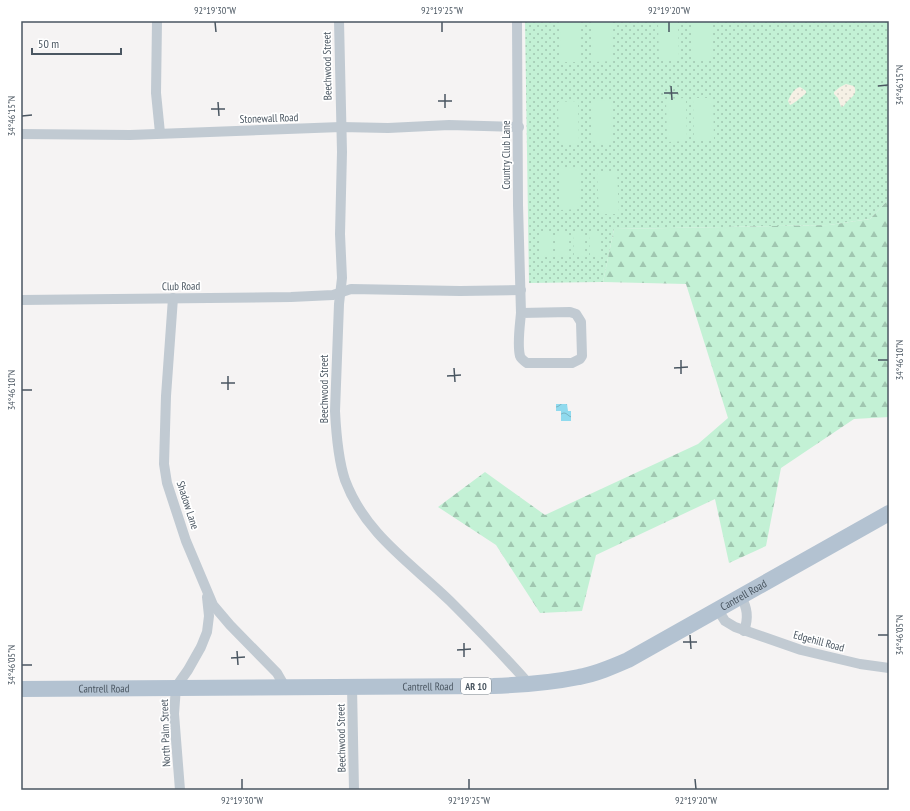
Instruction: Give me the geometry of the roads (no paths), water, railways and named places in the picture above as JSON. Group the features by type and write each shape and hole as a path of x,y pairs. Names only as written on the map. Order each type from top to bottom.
{"main road":[{"name":"Cantrell Road","path":"21,689 493,686 530,684 580,677 604,670 628,660 889,513"}],"street":[{"path":"157,21 156,93 160,133"},
{"name":"Beechwood Street","path":"338,21 341,127 342,278 340,292 335,411 336,428 346,480 363,516 380,537 449,601 530,684"},
{"name":"Country Club Lane","path":"517,21 519,127 518,205 521,290 520,355 522,360 527,363 572,363 580,359 582,356 581,322 576,314 570,312 521,312"},
{"name":"Stonewall Road","path":"21,134 114,135 341,127 388,128 449,125 519,127"},
{"path":"340,292 351,289 417,289 460,291 521,290"},
{"name":"Club Road","path":"21,300 317,296 333,295 340,292"},
{"name":"Shadow Lane","path":"173,298 166,396 164,464 167,482 178,519 213,605 230,625 277,673 285,687"},
{"name":"North Palm Street","path":"180,790 174,714 176,687 201,647 207,632 209,616 205,588"},
{"path":"741,596 747,611 744,631"},
{"name":"Edgehill Road","path":"718,610 729,624 744,631 801,650 860,664 889,668"},
{"name":"Beechwood Street","path":"352,686 354,790"}],"water":[{"path":"556,404 567,404 568,411 571,411 571,421 561,421 561,411 556,411"}]}
